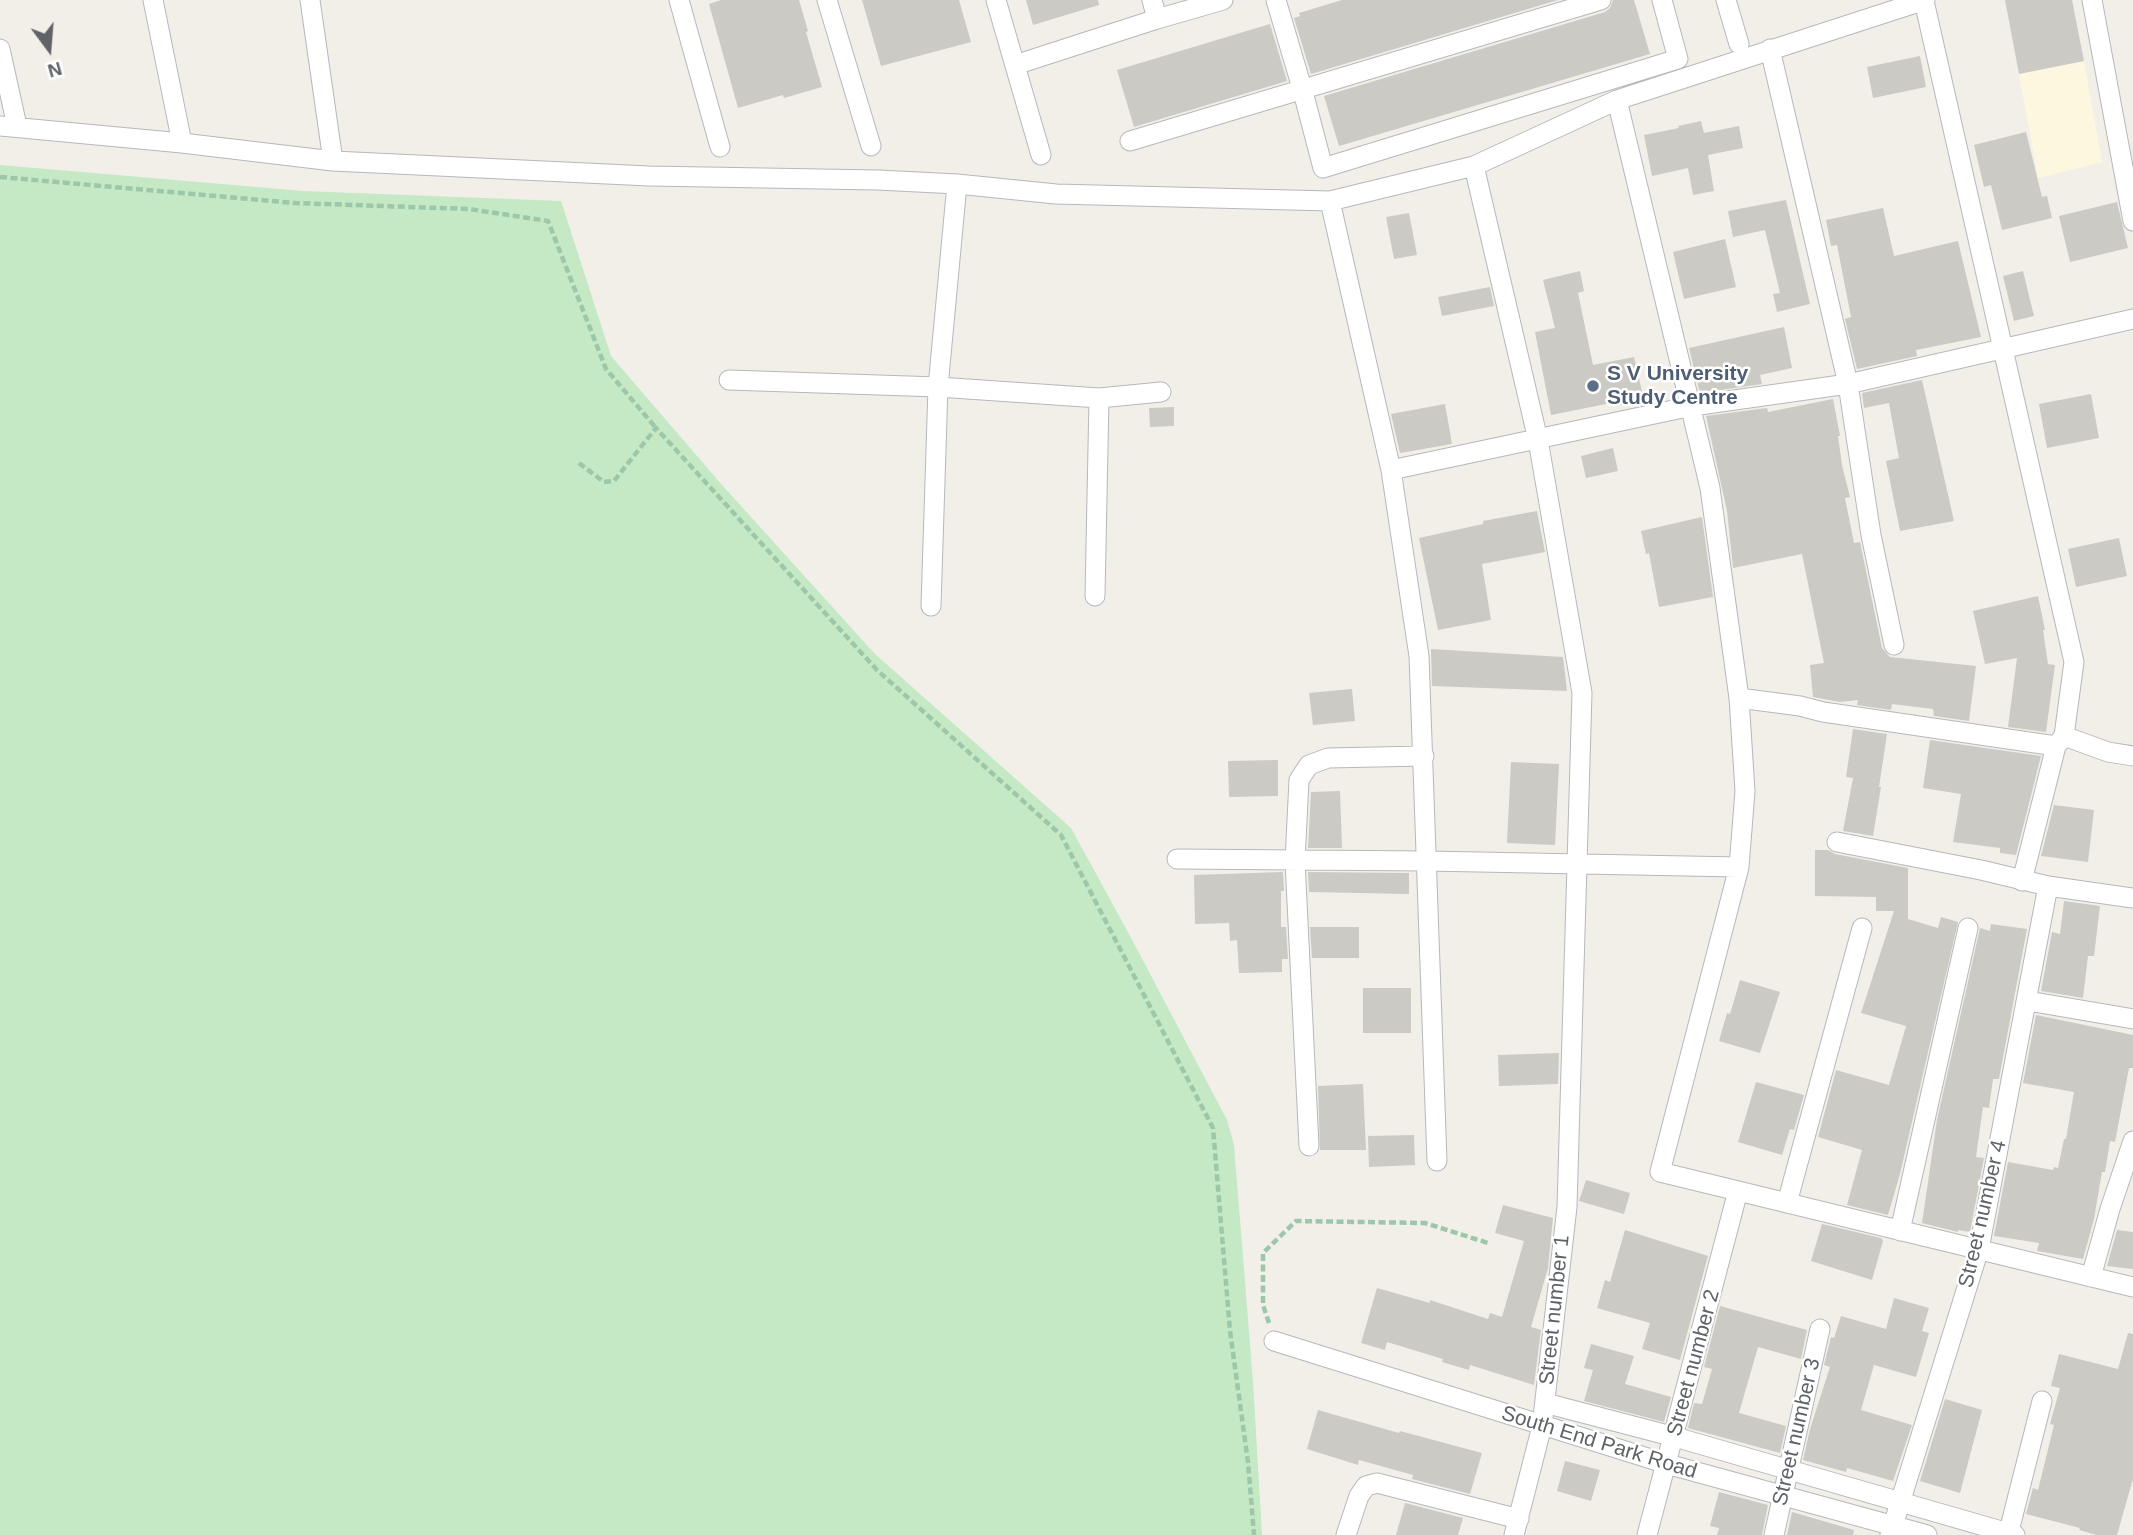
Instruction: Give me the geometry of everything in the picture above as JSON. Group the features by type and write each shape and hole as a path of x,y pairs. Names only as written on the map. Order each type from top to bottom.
{"street":[{"path":"153,0 182,143"},
{"path":"310,0 333,161"},
{"path":"679,0 720,147"},
{"path":"827,0 871,146"},
{"path":"996,0 1041,155"},
{"path":"1015,65 1155,9 1223,0"},
{"path":"1276,0 1323,168 1678,59 1662,0"},
{"path":"1130,141 1601,0"},
{"path":"1726,0 1738,44"},
{"path":"0,50 8,126 333,161 649,176 878,180 957,184 1056,194 1330,201 1474,166 1617,100 1925,0 2074,662 2060,741 2022,881"},
{"path":"2092,0 2133,221"},
{"path":"1770,49 1848,384 1871,535 1894,645"},
{"path":"1617,100 1710,488 1739,698 1745,792 1739,867 1660,1172 2133,1287"},
{"name":"Street number 1","path":"1474,166 1538,440 1582,693 1567,1207 1542,1426 1517,1527"},
{"path":"931,606 938,387 957,184"},
{"path":"1330,201 1391,470 1419,656 1437,1161"},
{"path":"1391,470 1692,406 1848,384 2133,319"},
{"path":"729,380 938,387 1099,398 1161,392"},
{"path":"1095,596 1099,398"},
{"path":"1739,698 1800,706 1823,712 2060,741 2133,756"},
{"path":"1309,1146 1295,861 1299,780 1309,765 1328,758 1424,756"},
{"path":"1837,842 2048,886 2133,898"},
{"path":"1177,859 1427,860 1739,867"},
{"name":"Street number 4","path":"1892,1530 1979,1248 2048,886"},
{"path":"1787,1203 1862,928"},
{"path":"1900,1231 1968,928"},
{"path":"2028,1001 2133,1019"},
{"path":"2091,1277 2133,1141"},
{"name":"Street number 2","path":"1647,1535 1738,1191"},
{"name":"Street number 3","path":"1774,1535 1820,1329"},
{"name":"South End Park Road","path":"1274,1340 1667,1464 1892,1530 1927,1535"},
{"path":"2010,1534 2042,1401"},
{"name":"South End Park Road","path":"1545,1404 1675,1437 2010,1534"},
{"path":"1346,1535 1359,1496 1366,1486 1377,1483 1517,1527"}],"path":[{"path":"0,177 295,203 469,209 548,221 606,369 656,428 877,670 1061,835 1213,1128 1230,1331 1248,1462 1254,1535"},
{"path":"579,463 604,482 614,481 656,428"},
{"path":"1274,1340 1263,1305 1262,1253 1296,1221 1425,1223 1488,1242"}],"shaded area":[{"path":"2084,61 2102,162 2038,178 2019,74"}],"green space":[{"path":"0,165 303,191 561,201 611,356 722,485 875,654 1071,828 1227,1120 1234,1145 1262,1535 0,1535"}],"building":[{"path":"721,0 799,0 822,87 738,108 709,4"},
{"path":"862,0 959,0 971,42 881,66"},
{"path":"1026,0 1098,0 1099,5 1033,25"},
{"path":"1342,0 1558,0 1311,74 1294,18 1300,16 1299,13"},
{"path":"1613,0 1634,0 1650,54 1339,146 1324,96 1605,12"},
{"path":"2005,0 2072,0 2084,61 2019,74"},
{"path":"1270,24 1287,81 1134,127 1117,70"},
{"path":"1920,56 1926,87 1873,98 1867,67"},
{"path":"1701,121 1704,133 1739,126 1743,148 1708,155 1714,191 1693,195 1688,168 1652,176 1644,135"},
{"path":"2026,132 2042,197 2047,196 2052,218 2002,230 1991,185 1984,187 1974,145"},
{"path":"1786,200 1810,304 1777,312 1773,294 1780,293 1765,230 1733,237 1728,211"},
{"path":"2117,202 2128,248 2070,262 2059,216"},
{"path":"1883,208 1894,256 1958,241 1981,337 1916,350 1917,356 1857,369 1845,319 1851,317 1837,245 1831,246 1826,220"},
{"path":"1409,213 1417,255 1394,259 1386,217"},
{"path":"1725,239 1736,287 1684,299 1673,252"},
{"path":"1580,271 1584,291 1578,293 1593,365 1634,357 1644,400 1617,406 1616,402 1551,415 1535,332 1555,328 1543,280"},
{"path":"2023,271 2034,316 2014,321 2003,276"},
{"path":"1490,287 1494,306 1442,316 1438,297"},
{"path":"1784,327 1792,368 1760,375 1762,384 1700,393 1689,348"},
{"path":"1922,380 1954,521 1900,531 1886,461 1899,458 1889,403 1864,408 1862,393"},
{"path":"2091,394 2099,438 2047,448 2039,404"},
{"path":"1833,399 1842,465 1850,497 1845,498 1854,543 1860,542 1882,648 1890,657 1976,666 1969,721 1934,716 1933,709 1892,704 1891,710 1857,705 1858,700 1840,702 1813,697 1810,665 1824,663 1802,554 1733,568 1727,511 1706,416 1767,408 1768,412"},
{"path":"1445,404 1452,444 1400,453 1391,414"},
{"path":"1174,407 1174,426 1150,427 1149,408"},
{"path":"1613,448 1618,471 1586,478 1581,456"},
{"path":"1537,511 1545,552 1482,564 1491,620 1438,630 1419,538 1483,524 1483,521"},
{"path":"1702,517 1713,597 1659,607 1649,553 1646,554 1641,531"},
{"path":"2119,538 2127,576 2076,587 2068,549"},
{"path":"2038,596 2048,664 2055,665 2046,732 2008,727 2017,658 1985,664 1973,611"},
{"path":"1431,649 1563,657 1567,691 1432,686"},
{"path":"1352,689 1355,721 1313,725 1309,693"},
{"path":"1853,729 1887,734 1873,836 1843,831 1853,778 1846,777"},
{"path":"1930,740 2041,756 2016,855 2000,853 2000,848 1953,842 1961,794 1923,788"},
{"path":"1278,760 1278,796 1229,797 1228,761"},
{"path":"1511,762 1559,764 1555,845 1507,843"},
{"path":"1340,791 1342,848 1308,848 1311,792"},
{"path":"2054,805 2094,810 2088,862 2041,856"},
{"path":"1815,850 1828,850 1835,854 1908,868 1908,919 1938,928 1941,917 1958,922 1900,1174 1888,1215 1847,1205 1862,1150 1818,1137 1836,1070 1889,1085 1906,1026 1861,1013 1894,911 1876,911 1876,897 1815,896"},
{"path":"1283,872 1281,927 1286,927 1288,959 1282,959 1282,972 1239,973 1237,940 1230,941 1229,923 1195,924 1194,875"},
{"path":"1308,872 1409,873 1409,894 1309,892"},
{"path":"2064,901 2100,906 2094,956 2088,956 2083,998 2041,991 2052,932 2060,934"},
{"path":"1991,924 2027,929 1999,1079 1993,1079 1989,1108 1983,1107 1976,1157 1984,1158 1970,1232 1958,1232 1922,1223 1937,1120 1980,928 1990,931"},
{"path":"1310,927 1359,927 1359,958 1312,958"},
{"path":"1740,980 1780,992 1760,1053 1719,1041"},
{"path":"1363,988 1411,988 1411,1033 1363,1033"},
{"path":"2036,1015 2133,1035 2133,1068 2129,1068 2115,1142 2110,1141 2083,1259 2037,1251 2039,1243 1994,1236 2008,1162 2053,1170 2054,1167 2058,1168 2066,1139 2074,1092 2023,1083"},
{"path":"1559,1053 1558,1084 1499,1086 1498,1055"},
{"path":"1756,1082 1804,1095 1794,1130 1790,1129 1782,1155 1738,1142"},
{"path":"1363,1084 1366,1150 1320,1150 1318,1086"},
{"path":"1414,1135 1415,1165 1369,1167 1368,1136"},
{"path":"1586,1180 1630,1193 1624,1214 1579,1201"},
{"path":"1503,1205 1553,1218 1548,1268 1531,1327 1541,1330 1534,1385 1470,1365 1469,1370 1387,1342 1385,1350 1361,1343 1377,1288 1430,1303 1430,1300 1488,1319 1490,1313 1502,1317 1524,1241 1495,1233"},
{"path":"1822,1224 1881,1238 1883,1241 1872,1280 1811,1261"},
{"path":"1625,1230 1708,1256 1680,1360 1642,1349 1650,1323 1597,1308 1605,1280 1610,1282"},
{"path":"2117,1230 2133,1232 2133,1269 2107,1266"},
{"path":"1894,1298 1929,1308 1922,1331 1929,1333 1916,1377 1874,1365 1861,1410 1912,1425 1893,1481 1847,1468 1846,1472 1803,1460 1830,1367 1824,1365 1831,1337 1834,1338 1841,1316 1886,1329"},
{"path":"1720,1306 1807,1330 1801,1359 1758,1347 1739,1413 1786,1426 1780,1453 1688,1428 1694,1403 1702,1404 1712,1369 1704,1367"},
{"path":"2128,1333 2133,1334 2133,1479 2117,1535 2097,1535 2026,1514 2033,1488 2038,1490 2054,1425 2050,1424 2060,1388 2051,1386 2059,1354 2118,1369"},
{"path":"1591,1344 1634,1356 1625,1384 1671,1397 1664,1422 1584,1401 1593,1370 1584,1368"},
{"path":"1945,1399 1982,1410 1960,1493 1920,1481"},
{"path":"1318,1410 1482,1453 1470,1494 1412,1479 1413,1475 1359,1460 1358,1465 1307,1449"},
{"path":"1565,1461 1600,1470 1591,1501 1557,1491"},
{"path":"1719,1492 1768,1505 1762,1535 1717,1535 1719,1528 1710,1526"},
{"path":"1405,1503 1463,1518 1458,1535 1396,1535"},
{"path":"1792,1512 1854,1530 1853,1535 1787,1535"}],"place":[{"name":"S V University Study Centre","path":"1593,386"}]}
